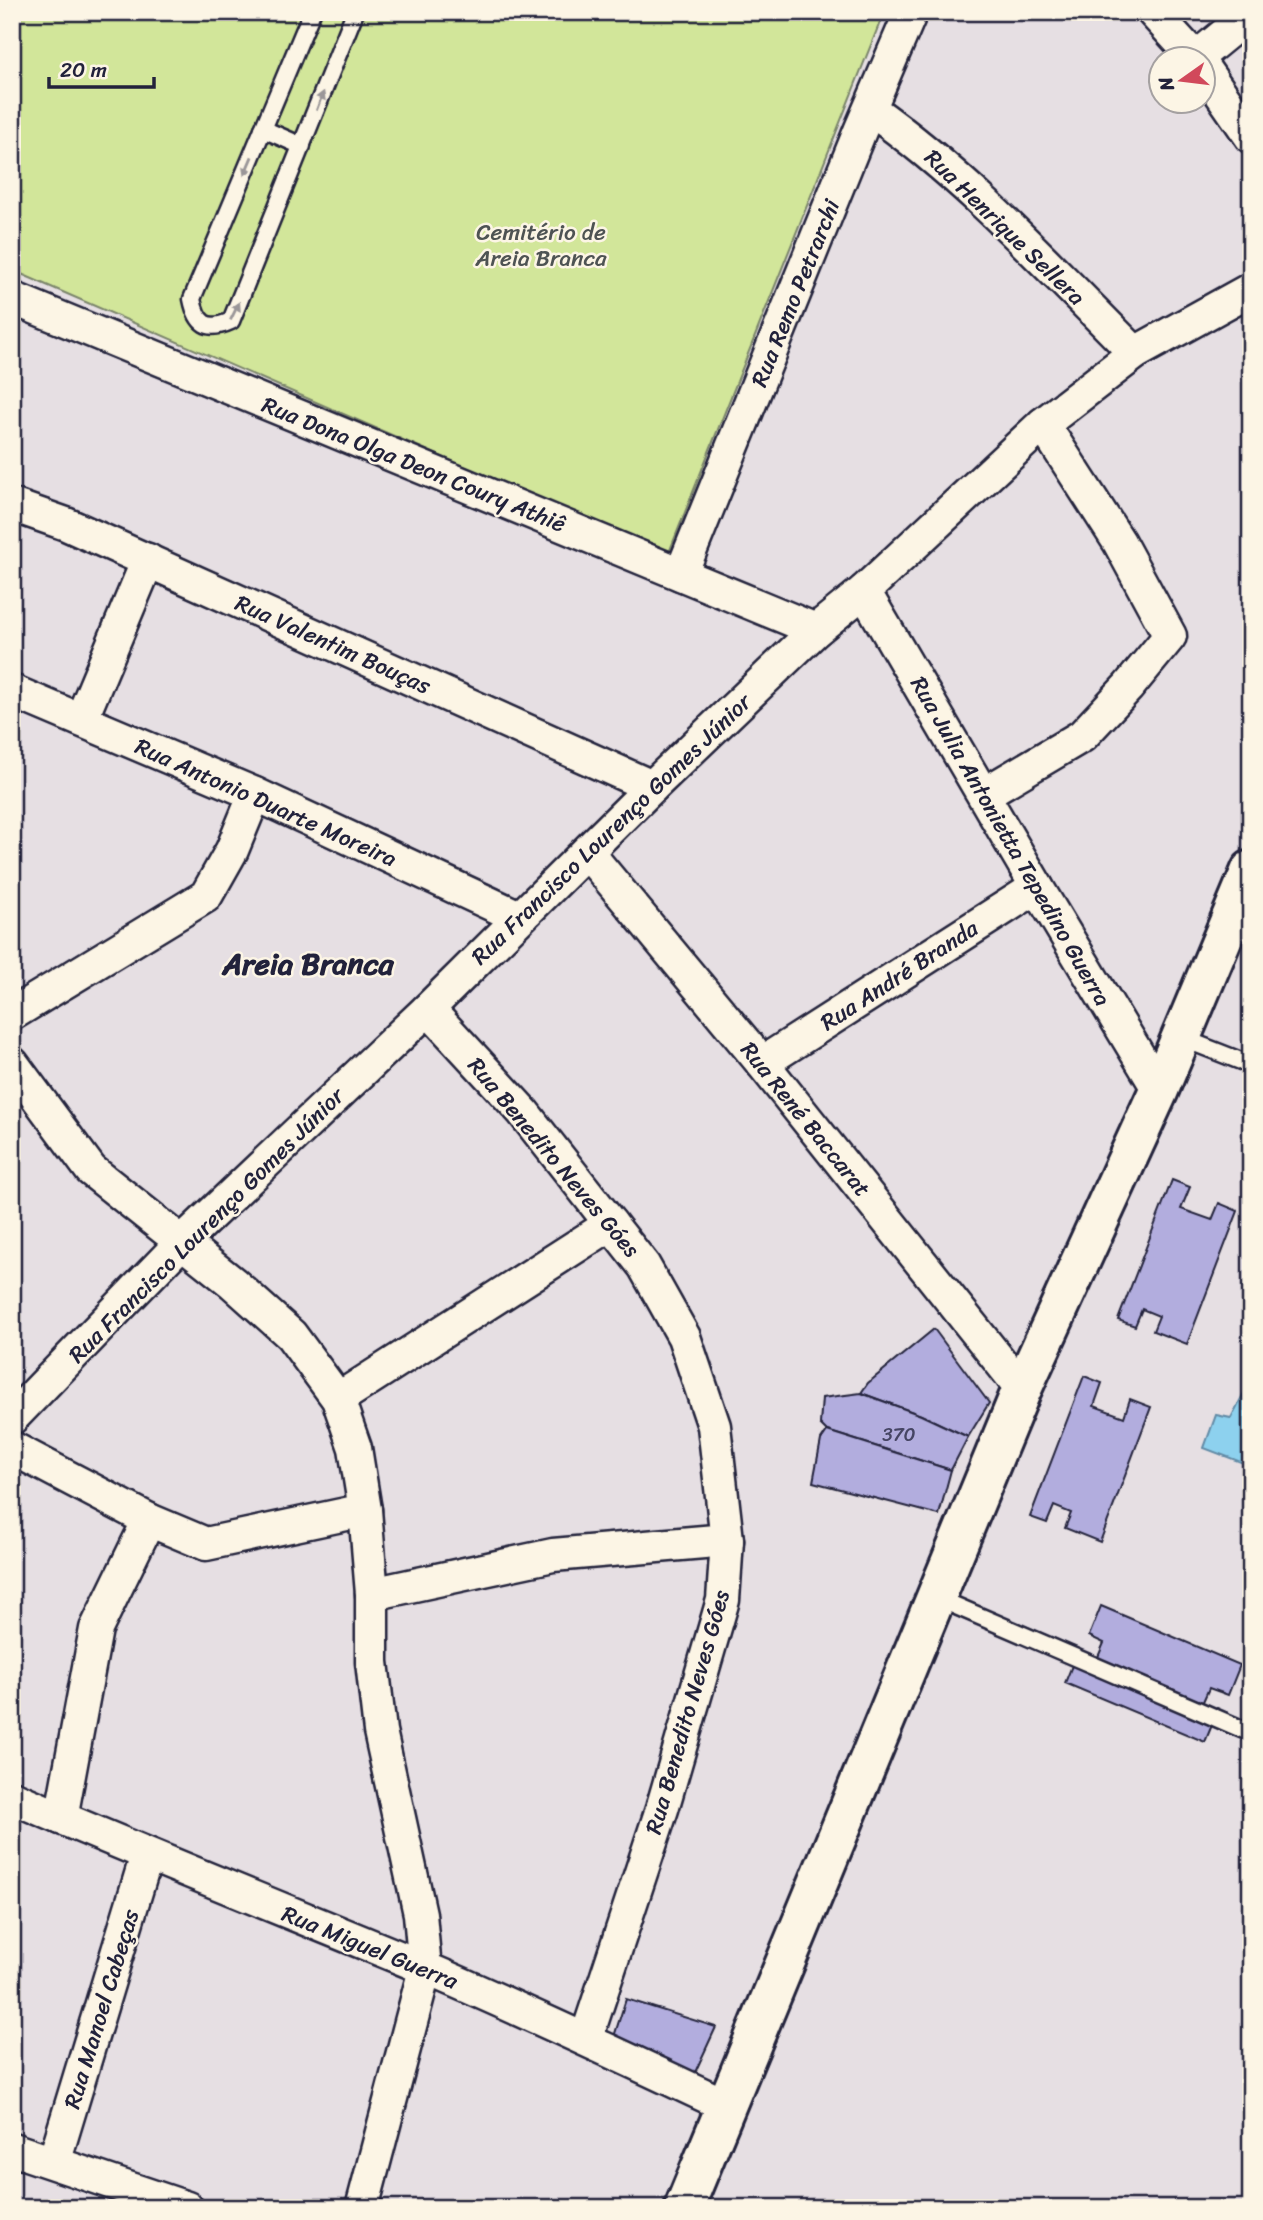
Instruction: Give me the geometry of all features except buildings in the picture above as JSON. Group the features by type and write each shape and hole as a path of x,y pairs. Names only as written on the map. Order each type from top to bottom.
{"street":[{"name":"Rua Remo Petrarchi","path":"681,574 911,12"},
{"path":"1153,12 1184,46"},
{"path":"1216,46 1251,13"},
{"path":"1218,89 1251,137"},
{"name":"Rua Henrique Sellera","path":"870,109 909,137 960,182 1031,248 1135,353"},
{"name":"Rua Francisco Lourenço Gomes Júnior","path":"12,1418 182,1242 428,1009 652,787 1043,424 1135,353 1251,289"},
{"name":"Rua Dona Olga Deon Coury Athiê","path":"12,298 817,631"},
{"path":"984,794 1082,736 1128,687 1170,636 1119,542 1043,424"},
{"name":"Rua Valentim Bouças","path":"12,505 66,524 148,560 652,787"},
{"path":"81,720 148,560"},
{"name":"Rua Julia Antonietta Tepedino Guerra","path":"864,591 1159,1090"},
{"name":"Rua Antonio Duarte Moreira","path":"12,691 255,794 519,917"},
{"path":"12,1014 206,896 232,850 255,794"},
{"name":"Rua René Baccarat","path":"587,852 762,1063 1022,1389"},
{"path":"684,2208 1022,1389 1181,1037 1239,930 1251,870"},
{"name":"Rua André Branda","path":"762,1063 1037,887"},
{"name":"Rua Benedito Neves Góes","path":"428,1009 523,1112 644,1266 684,1337 714,1426 727,1540 723,1600 662,1809 586,2039"},
{"path":"12,1063 91,1170 233,1283 291,1335 338,1399 355,1448 365,1510 372,1594 372,1662 380,1731 419,1914 425,1969 362,2208"},
{"path":"338,1399 611,1224"},
{"path":"12,1448 149,1520 206,1544 365,1510"},
{"path":"61,1818 96,1629 149,1520"},
{"path":"372,1594 553,1555 727,1540"},
{"name":"Rua Miguel Guerra","path":"12,1797 147,1856 425,1969 586,2039 725,2105"},
{"name":"Rua Manoel Cabeças","path":"54,2162 147,1856"},
{"path":"12,2149 187,2208"}],"lane":[{"path":"312,12 192,299 195,314 205,325 217,328 231,321 355,12"},
{"path":"263,129 302,146"},
{"path":"1181,1037 1251,1065"},
{"path":"935,1597 1251,1733"}],"green space":[{"name":"Cemitério de Areia Branca","path":"12,12 884,12 668,555 12,270"}],"water":[{"path":"1245,1391 1251,1393 1251,1453 1246,1464 1204,1448 1216,1415 1231,1418"}],"district":[{"name":"Areia Branca","path":"308,964"}]}
